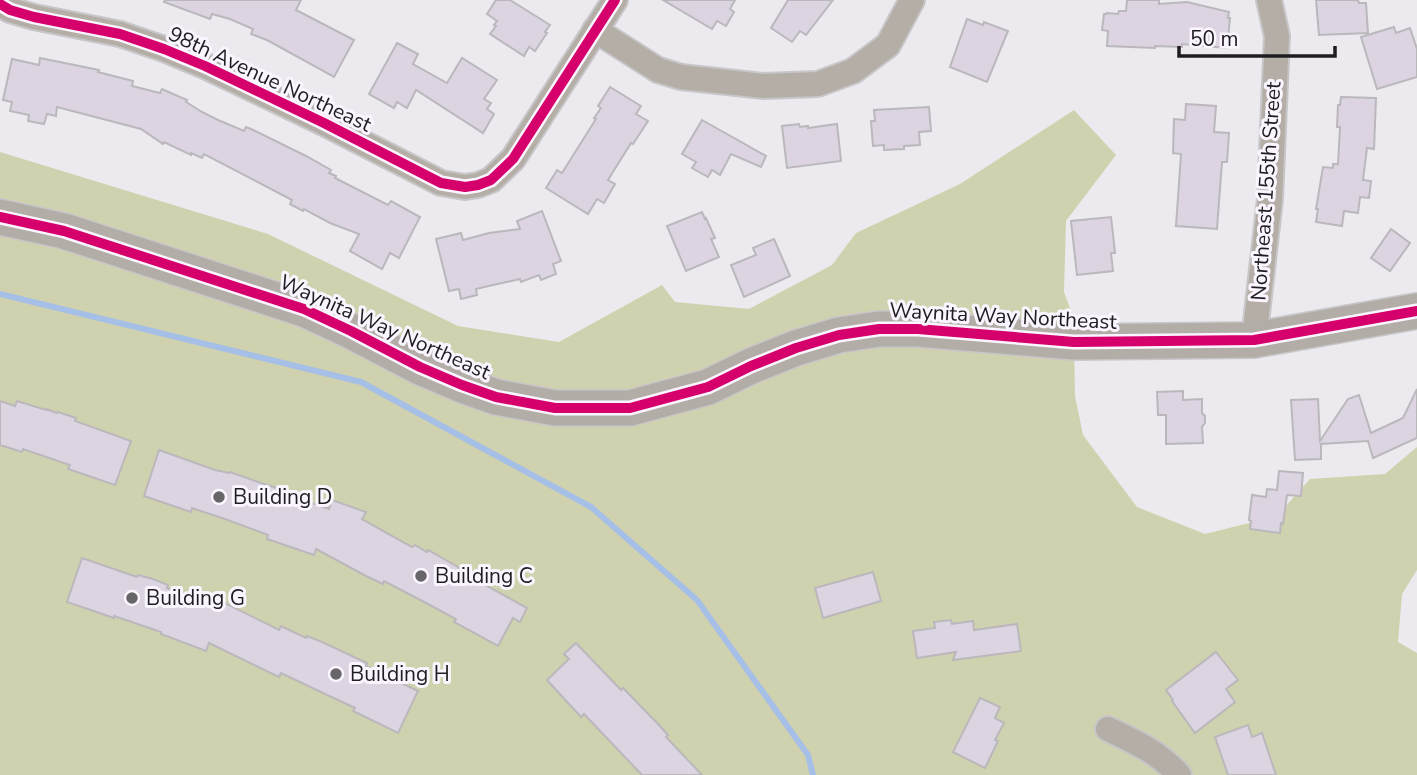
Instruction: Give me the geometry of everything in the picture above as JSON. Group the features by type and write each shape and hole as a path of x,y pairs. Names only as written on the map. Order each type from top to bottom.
{"main road":[{"name":"Waynita Way Northeast","path":"0,216 64,231 304,309 420,368 462,385 496,397 555,408 630,408 708,387 796,348 839,335 878,329 918,329 1074,342 1254,340 1417,310"}],"street":[{"path":"615,0 596,30 658,71 681,77 765,86 818,83 853,71 888,45 912,0"},
{"name":"Northeast 155th Street","path":"1254,340 1270,199 1277,36 1269,0"},
{"name":"98th Avenue Northeast","path":"0,4 34,17 120,34 164,49 324,123 441,183 465,187 491,180 513,159 596,30"},
{"path":"1108,729 1147,747 1180,775"}],"green space":[{"path":"1074,110 1116,155 1066,221 1064,292 1082,341 1074,342 1075,396 1083,435 1137,507 1205,534 1277,516 1310,479 1385,474 1417,447 1417,570 1402,594 1398,642 1417,653 1417,775 0,775 0,152 268,234 458,326 559,342 662,285 675,302 749,309 832,265 856,233 960,184"}],"building":[{"path":"301,0 296,10 354,40 334,77 251,34 253,29 212,14 210,19 164,2"},
{"path":"496,0 510,0 550,25 535,51 529,47 524,56 490,34 497,21 487,14"},
{"path":"663,0 735,0 730,9 734,12 726,26 717,21 712,29"},
{"path":"788,0 833,0 806,35 800,31 792,42 771,28"},
{"path":"1127,0 1159,0 1159,4 1187,2 1229,12 1227,48 1182,44 1182,47 1155,48 1107,46 1108,31 1102,30 1104,14 1126,11"},
{"path":"1316,0 1358,0 1359,3 1366,3 1368,33 1319,35"},
{"path":"967,19 1008,31 987,82 950,67"},
{"path":"1394,27 1396,33 1410,28 1417,49 1417,77 1377,89 1361,37"},
{"path":"397,43 418,54 413,64 447,83 462,58 497,80 484,99 491,103 487,109 494,114 483,133 416,90 407,108 397,102 394,108 369,94"},
{"path":"40,58 99,70 98,72 133,81 132,86 160,93 162,89 187,100 186,102 218,120 244,131 246,127 251,129 306,156 331,170 329,173 336,176 335,178 388,205 391,201 420,217 399,258 390,253 382,269 350,251 359,234 304,209 303,211 290,204 292,200 204,154 202,158 191,155 164,142 163,144 141,129 57,107 56,116 47,114 44,124 28,121 29,115 10,111 12,102 3,100 12,59 39,65"},
{"path":"610,87 641,106 636,114 648,121 608,180 615,184 604,203 597,199 588,214 546,188 557,170 562,173 596,119 594,118 601,108 598,106"},
{"path":"1341,97 1376,98 1374,149 1367,148 1363,180 1371,181 1369,198 1360,197 1358,213 1344,211 1342,226 1316,222 1323,167 1333,168 1333,164 1338,164 1340,127 1337,127"},
{"path":"1186,104 1216,106 1214,132 1229,133 1227,162 1222,162 1217,229 1176,226 1181,154 1173,153 1174,119 1185,120"},
{"path":"929,107 931,131 919,132 920,145 884,150 884,145 873,146 871,121 875,121 874,110"},
{"path":"702,120 766,156 761,167 731,154 720,175 712,170 708,177 692,168 696,162 682,154"},
{"path":"799,124 800,127 808,128 837,124 841,161 787,168 782,126"},
{"path":"542,211 561,261 553,264 556,274 541,280 539,275 521,282 520,279 476,289 477,295 461,299 459,289 449,291 436,239 461,233 463,240 520,229 517,221"},
{"path":"702,212 715,238 711,239 719,257 686,271 667,226"},
{"path":"1111,217 1115,253 1111,253 1113,271 1077,275 1071,221"},
{"path":"1391,229 1410,243 1390,271 1371,258"},
{"path":"774,239 790,276 744,297 731,265 756,255 753,248"},
{"path":"1417,389 1417,438 1373,458 1368,441 1321,444 1321,459 1295,460 1291,400 1318,399 1320,441 1348,399 1359,395 1371,433 1403,418"},
{"path":"1183,391 1183,400 1202,399 1202,413 1205,416 1202,427 1203,443 1166,444 1166,415 1158,415 1157,392"},
{"path":"0,401 15,406 17,401 58,412 131,441 115,485 68,469 70,465 23,449 22,452 0,445"},
{"path":"159,450 277,488 276,491 329,509 332,500 366,512 362,519 412,547 415,545 427,552 428,550 527,608 520,622 513,618 498,646 426,603 384,581 383,584 366,576 316,549 314,555 267,539 268,535 225,519 192,508 191,512 144,496"},
{"path":"1279,471 1303,473 1301,496 1287,495 1280,533 1250,529 1252,495 1266,497 1267,489 1277,490"},
{"path":"82,558 137,577 138,575 153,579 168,585 167,588 221,606 223,602 279,630 281,626 322,642 418,691 398,733 353,711 355,708 281,673 279,677 209,643 206,651 161,632 67,602"},
{"path":"873,572 881,601 823,618 815,588"},
{"path":"951,620 952,624 973,621 974,630 1017,624 1021,651 953,660 956,652 917,658 913,631 935,628 934,622"},
{"path":"576,643 658,724 668,735 666,737 702,775 642,775 584,714 581,717 547,680 569,659 564,654"},
{"path":"1216,652 1238,680 1226,689 1235,702 1195,733 1166,690"},
{"path":"980,698 1000,707 995,718 1004,723 985,768 953,752"},
{"path":"1248,725 1252,737 1262,733 1276,775 1228,775 1215,737"}],"waterway":[{"path":"0,294 361,382 591,507 697,600 808,755 813,775"}],"cycle path":[{"path":"0,4 34,17 120,34 164,49 324,123 441,183 465,187 491,180 513,159 615,0"},
{"path":"0,217 64,231 304,309 462,385 496,397 555,408 630,408 708,387 796,348 839,335 879,329 918,329 1074,342 1254,340 1417,311"}],"place":[{"name":"Building D","path":"219,497"},
{"name":"Building C","path":"421,576"},
{"name":"Building G","path":"132,598"},
{"name":"Building H","path":"336,674"}]}
